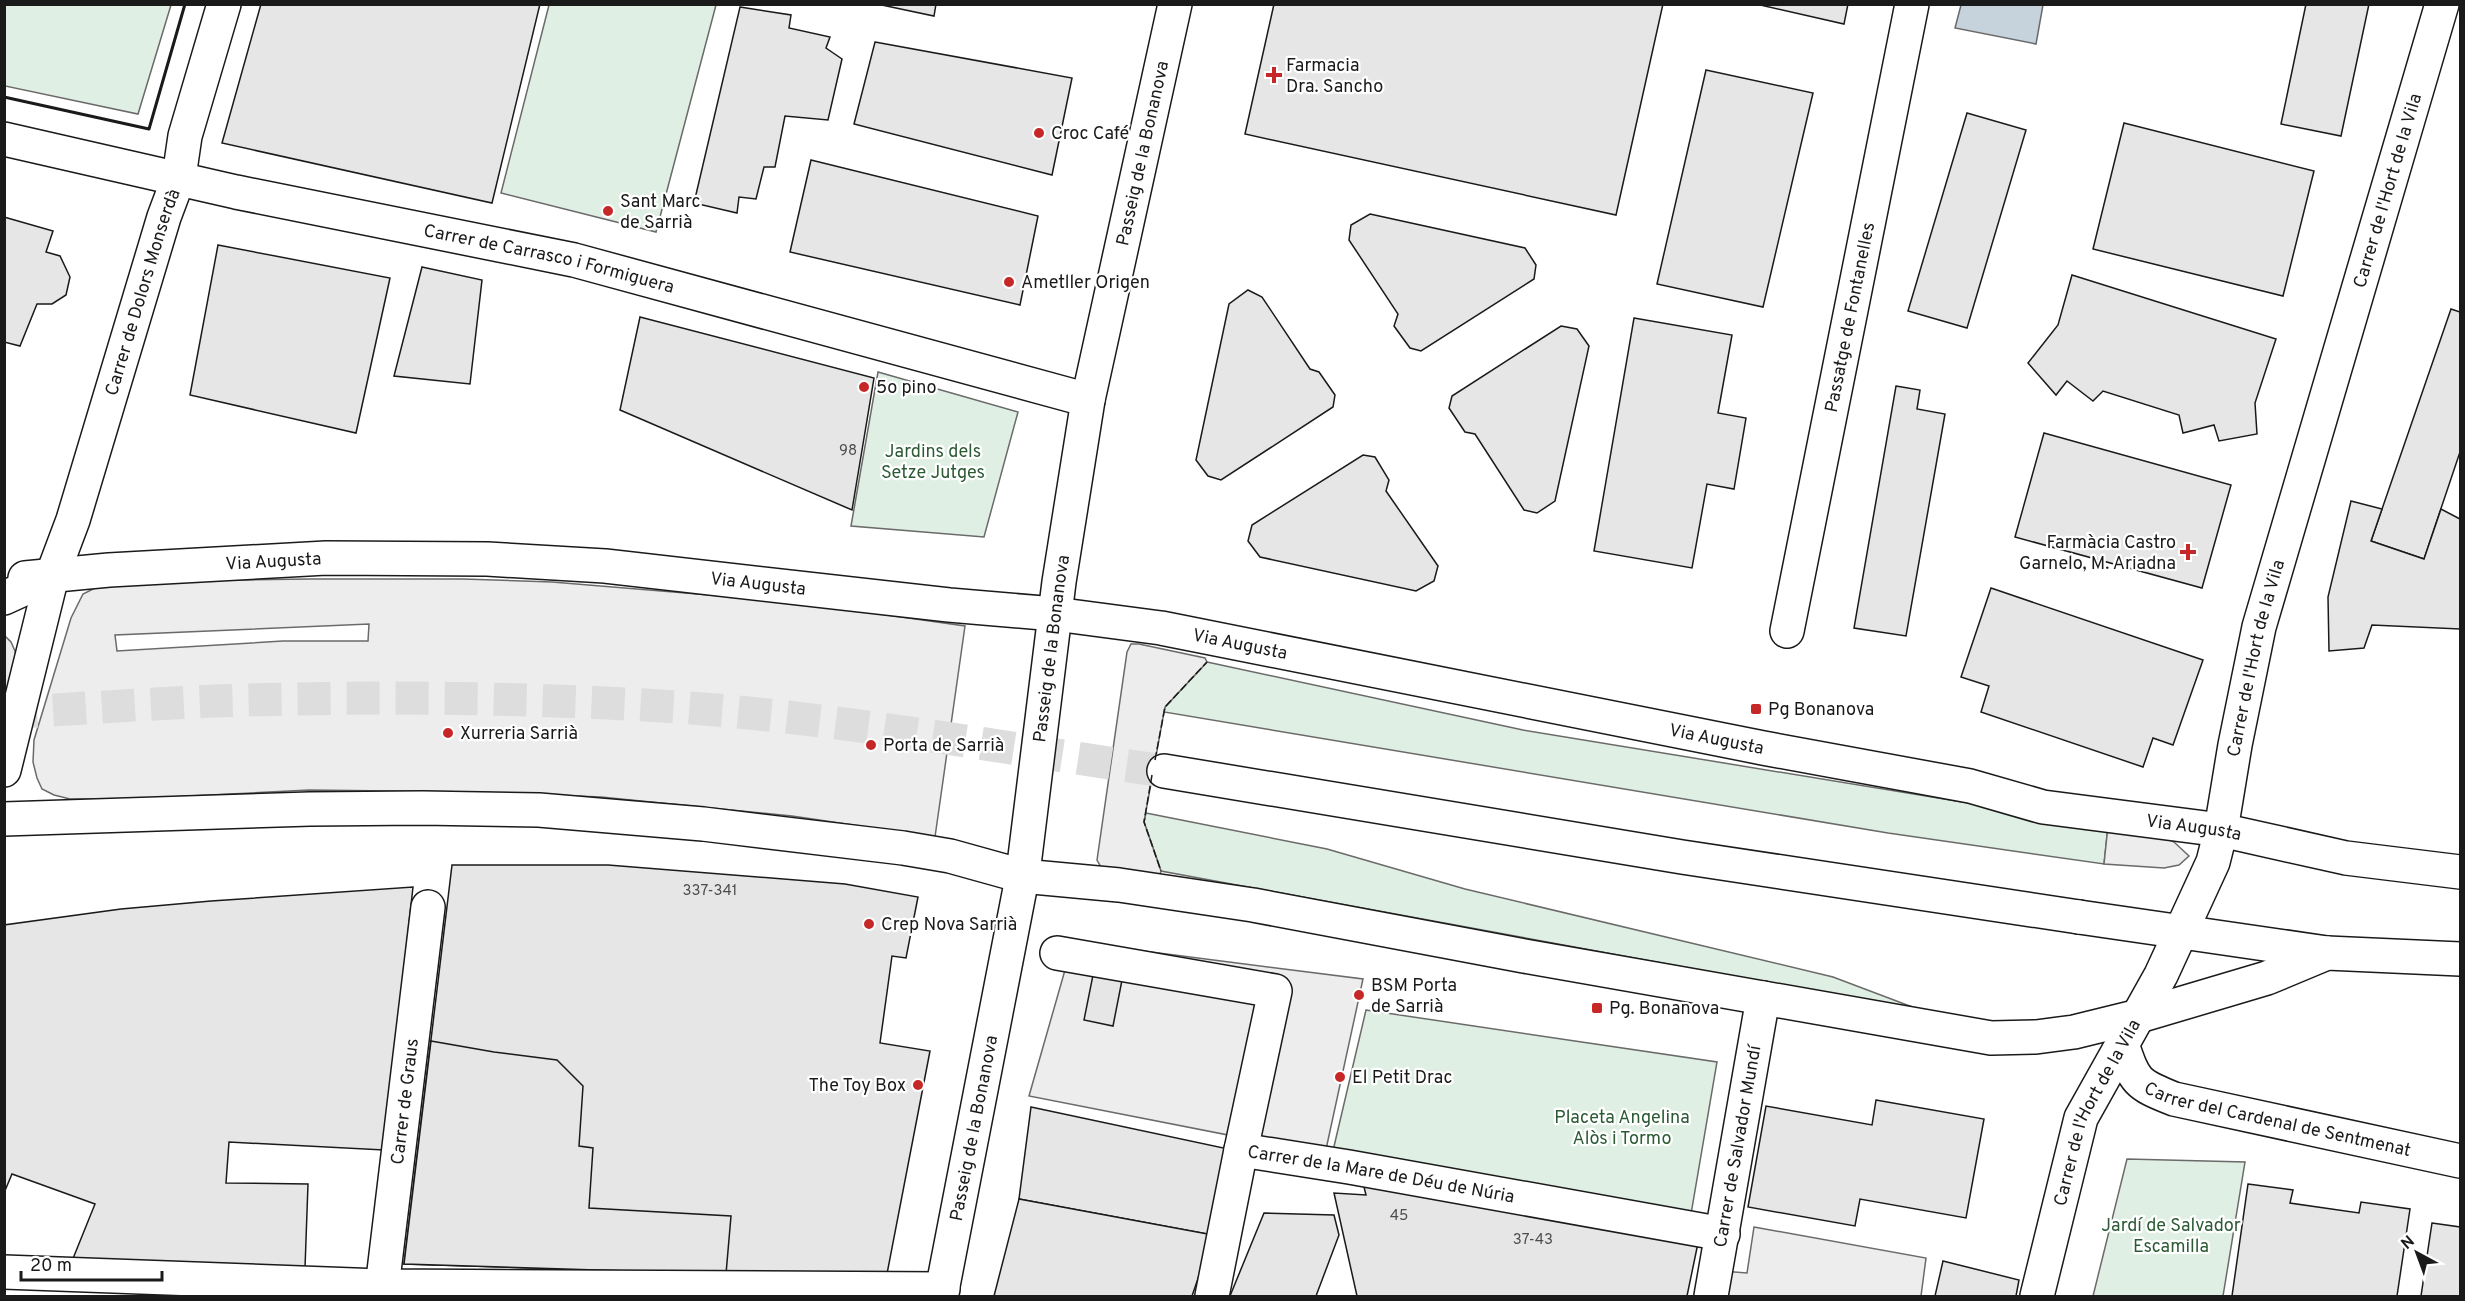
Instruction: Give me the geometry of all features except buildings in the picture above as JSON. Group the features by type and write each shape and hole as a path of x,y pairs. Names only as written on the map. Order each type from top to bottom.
{"main road":[{"name":"Carrer de Dolors Monserdà","path":"4,770 52,576 73,520 161,228 179,177 185,136 224,4"},
{"name":"Passeig de la Bonanova","path":"942,1293 1022,876 1055,614 1088,400 1175,4"},
{"name":"Passatge de Fontanelles","path":"1787,631 1912,4"},
{"name":"Carrer de l'Hort de la Vila","path":"2037,1296 2081,1118 2139,1016 2213,862 2259,627 2442,4"},
{"name":"Carrer de Carrasco i Formiguera","path":"4,139 179,177 236,192 574,260 1088,400"},
{"name":"Via Augusta","path":"4,580 109,570 326,558 487,559 616,567 949,605 1055,614 1161,628 1786,753 1970,786 2043,807 2221,830 2346,858 2460,872"},
{"path":"4,598 52,576"},
{"path":"1164,771 1682,857 2180,932 2327,952 2460,959"},
{"path":"4,819 310,809 538,810 703,824 903,848 950,856 1022,876 1119,885 1253,905 1991,1038 2036,1037 2074,1032 2139,1016 2267,978 2327,952"},
{"name":"Carrer de Graus","path":"381,1291 428,907"},
{"name":"Carrer de la Mare de Déu de Núria","path":"1057,952 1275,991 1241,1150 1361,1169 1723,1234"},
{"name":"Carrer de Salvador Mundí","path":"1711,1296 1763,998"},
{"name":"Carrer del Cardenal de Sentmenat","path":"2122,1044 2132,1071 2145,1087 2174,1099 2460,1161"},
{"path":"1212,1296 1241,1150"},
{"path":"4,1272 381,1291 942,1293"}],"green space":[{"path":"5,4 171,5 138,114 5,86"},
{"path":"549,5 716,5 656,232 501,193"},
{"name":"Jardins dels Setze Jutges","path":"878,372 1018,412 984,537 851,526"},
{"path":"1207,662 1523,730 2108,826 2104,864 1888,833 1164,712 1165,707"},
{"path":"1146,813 1327,849 1465,889 1833,977 1923,1011 1161,871 1144,822"},
{"name":"Placeta Angelina Alòs i Tormo","path":"1366,1010 1717,1062 1690,1220 1332,1155"},
{"name":"Jardí de Salvador Escamilla","path":"2127,1159 2245,1162 2223,1296 2093,1296"}],"shaded area":[{"path":"1961,5 2043,5 2036,44 1955,28"},
{"path":"463,579 552,582 795,602 965,626 935,837 792,816 601,797 476,792 309,790 128,799 70,799 54,795 42,789 37,778 33,762 34,740 71,618 83,594 103,584","holes":["369,624 368,641 283,641 117,651 115,635"]},
{"path":"5,636 15,651 17,663 5,706"},
{"path":"1131,644 1205,658 1207,662 1165,707 1144,822 1161,871 1159,878 1101,867 1097,860 1127,652"},
{"path":"2108,826 2160,835 2174,842 2189,856 2179,865 2164,868 2104,864"},
{"path":"1073,942 1363,979 1325,1154 1029,1096"},
{"path":"1754,1227 1926,1258 1921,1296 1717,1296 1722,1271 1747,1273"}],"tunnel":[{"path":"4,713 215,701 330,698 504,699 619,704 799,718 1164,771"}],"fence":[{"path":"1155,760 1165,707 1207,662"},
{"path":"1152,775 1144,822 1161,871"}],"wall":[{"path":"4,97 149,129 185,4"}],"place":[{"name":"Farmacia Dra. Sancho","path":"1274,75"},
{"name":"Croc Café","path":"1039,133"},
{"name":"Sant Marc de Sarrià","path":"608,211"},
{"name":"Ametller Origen","path":"1009,282"},
{"name":"5o pino","path":"864,387"},
{"name":"Farmàcia Castro Garnelo, M. Ariadna","path":"2188,552"},
{"name":"Pg Bonanova","path":"1756,709"},
{"name":"Xurreria Sarrià","path":"448,733"},
{"name":"Porta de Sarrià","path":"871,745"},
{"name":"Crep Nova Sarrià","path":"869,924"},
{"name":"BSM Porta de Sarrià","path":"1359,995"},
{"name":"Pg. Bonanova","path":"1597,1008"},
{"name":"El Petit Drac","path":"1340,1077"},
{"name":"The Toy Box","path":"918,1085"}]}
